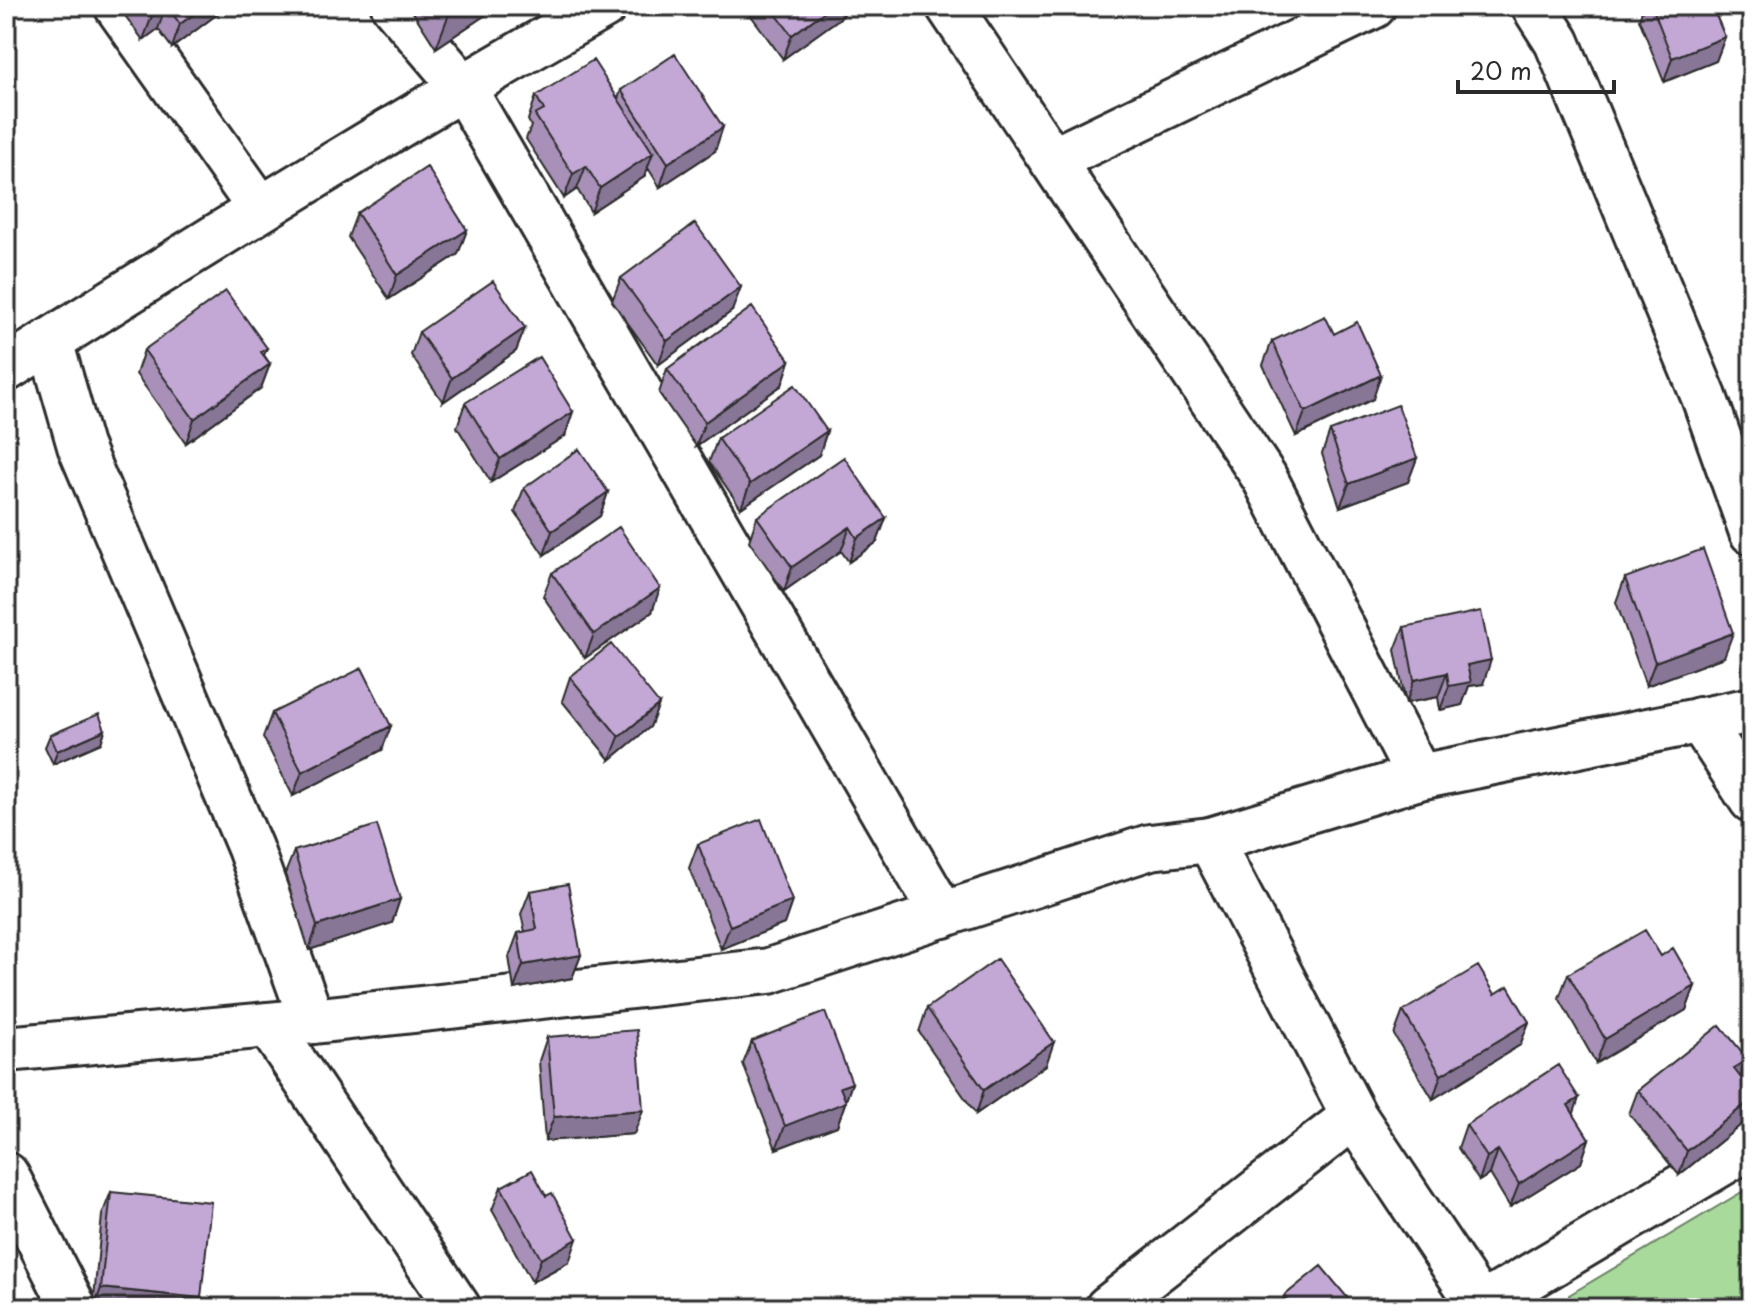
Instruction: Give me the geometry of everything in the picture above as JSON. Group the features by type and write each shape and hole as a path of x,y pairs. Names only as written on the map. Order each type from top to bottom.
{"street":[{"path":"117,6 260,208"},
{"path":"394,6 462,86 943,915"},
{"path":"6,369 260,208 462,86 604,6"},
{"path":"949,6 1264,477 1419,777"},
{"path":"1053,160 1373,6"},
{"path":"1534,6 1557,42 1581,99 1704,397 1752,532"},
{"path":"50,341 80,446 250,848 312,1021"},
{"path":"6,1049 312,1021 769,971 1150,847 1210,840 1419,777 1752,710"},
{"path":"1700,720 1752,800"},
{"path":"1210,840 1354,1116 1482,1307 1752,1145"},
{"path":"269,1025 458,1308"},
{"path":"1108,1308 1354,1116"},
{"path":"6,1175 74,1308"}],"green space":[{"path":"1752,1186 1752,1308 1569,1308 1569,1295"}],"building":[{"path":"144,6 166,6 152,16"},
{"path":"167,6 205,6 180,24"},
{"path":"443,6 461,6 449,14"},
{"path":"770,6 832,6 792,35"},
{"path":"1652,6 1712,6 1725,37 1672,58"},
{"path":"675,54 723,127 668,163 621,90"},
{"path":"593,60 653,153 600,188 586,166 573,174 535,115 544,110 536,96"},
{"path":"427,167 467,230 397,275 357,213"},
{"path":"695,223 741,287 667,341 621,278"},
{"path":"493,281 525,328 452,378 419,332"},
{"path":"226,291 267,348 261,352 270,364 194,419 144,350"},
{"path":"752,307 790,361 705,422 667,369"},
{"path":"1325,316 1334,334 1357,322 1381,375 1305,412 1272,341"},
{"path":"539,357 573,412 500,459 465,403"},
{"path":"795,385 827,431 750,484 718,438"},
{"path":"1398,405 1417,458 1349,484 1330,431"},
{"path":"579,449 608,492 552,531 524,488"},
{"path":"844,457 886,518 857,538 850,527 792,567 757,517"},
{"path":"619,527 660,588 594,634 552,573"},
{"path":"1703,549 1733,633 1655,662 1625,578"},
{"path":"1481,611 1491,660 1467,665 1471,682 1449,686 1447,673 1414,680 1404,627"},
{"path":"611,644 659,704 619,737 570,677"},
{"path":"362,668 391,726 302,772 272,713"},
{"path":"99,714 105,730 57,751 50,735"},
{"path":"761,819 792,901 730,926 698,844"},
{"path":"377,825 400,899 317,926 294,851"},
{"path":"568,884 581,955 523,965 518,933 537,929 530,891"},
{"path":"1645,930 1661,956 1673,948 1695,986 1605,1039 1568,974"},
{"path":"997,959 1054,1042 984,1090 927,1008"},
{"path":"1478,966 1495,994 1508,986 1529,1022 1441,1075 1403,1011"},
{"path":"825,1012 852,1083 840,1087 846,1102 785,1126 752,1041"},
{"path":"1720,1025 1747,1058 1734,1069 1752,1092 1752,1099 1687,1151 1638,1090"},
{"path":"637,1030 643,1110 554,1117 547,1037"},
{"path":"1558,1065 1579,1098 1568,1105 1589,1139 1519,1184 1498,1150 1487,1157 1466,1125"},
{"path":"532,1170 546,1196 552,1193 577,1239 541,1259 501,1187"},
{"path":"111,1192 211,1202 201,1298 101,1288"},
{"path":"1321,1266 1356,1308 1287,1308 1291,1305 1284,1296"}]}
